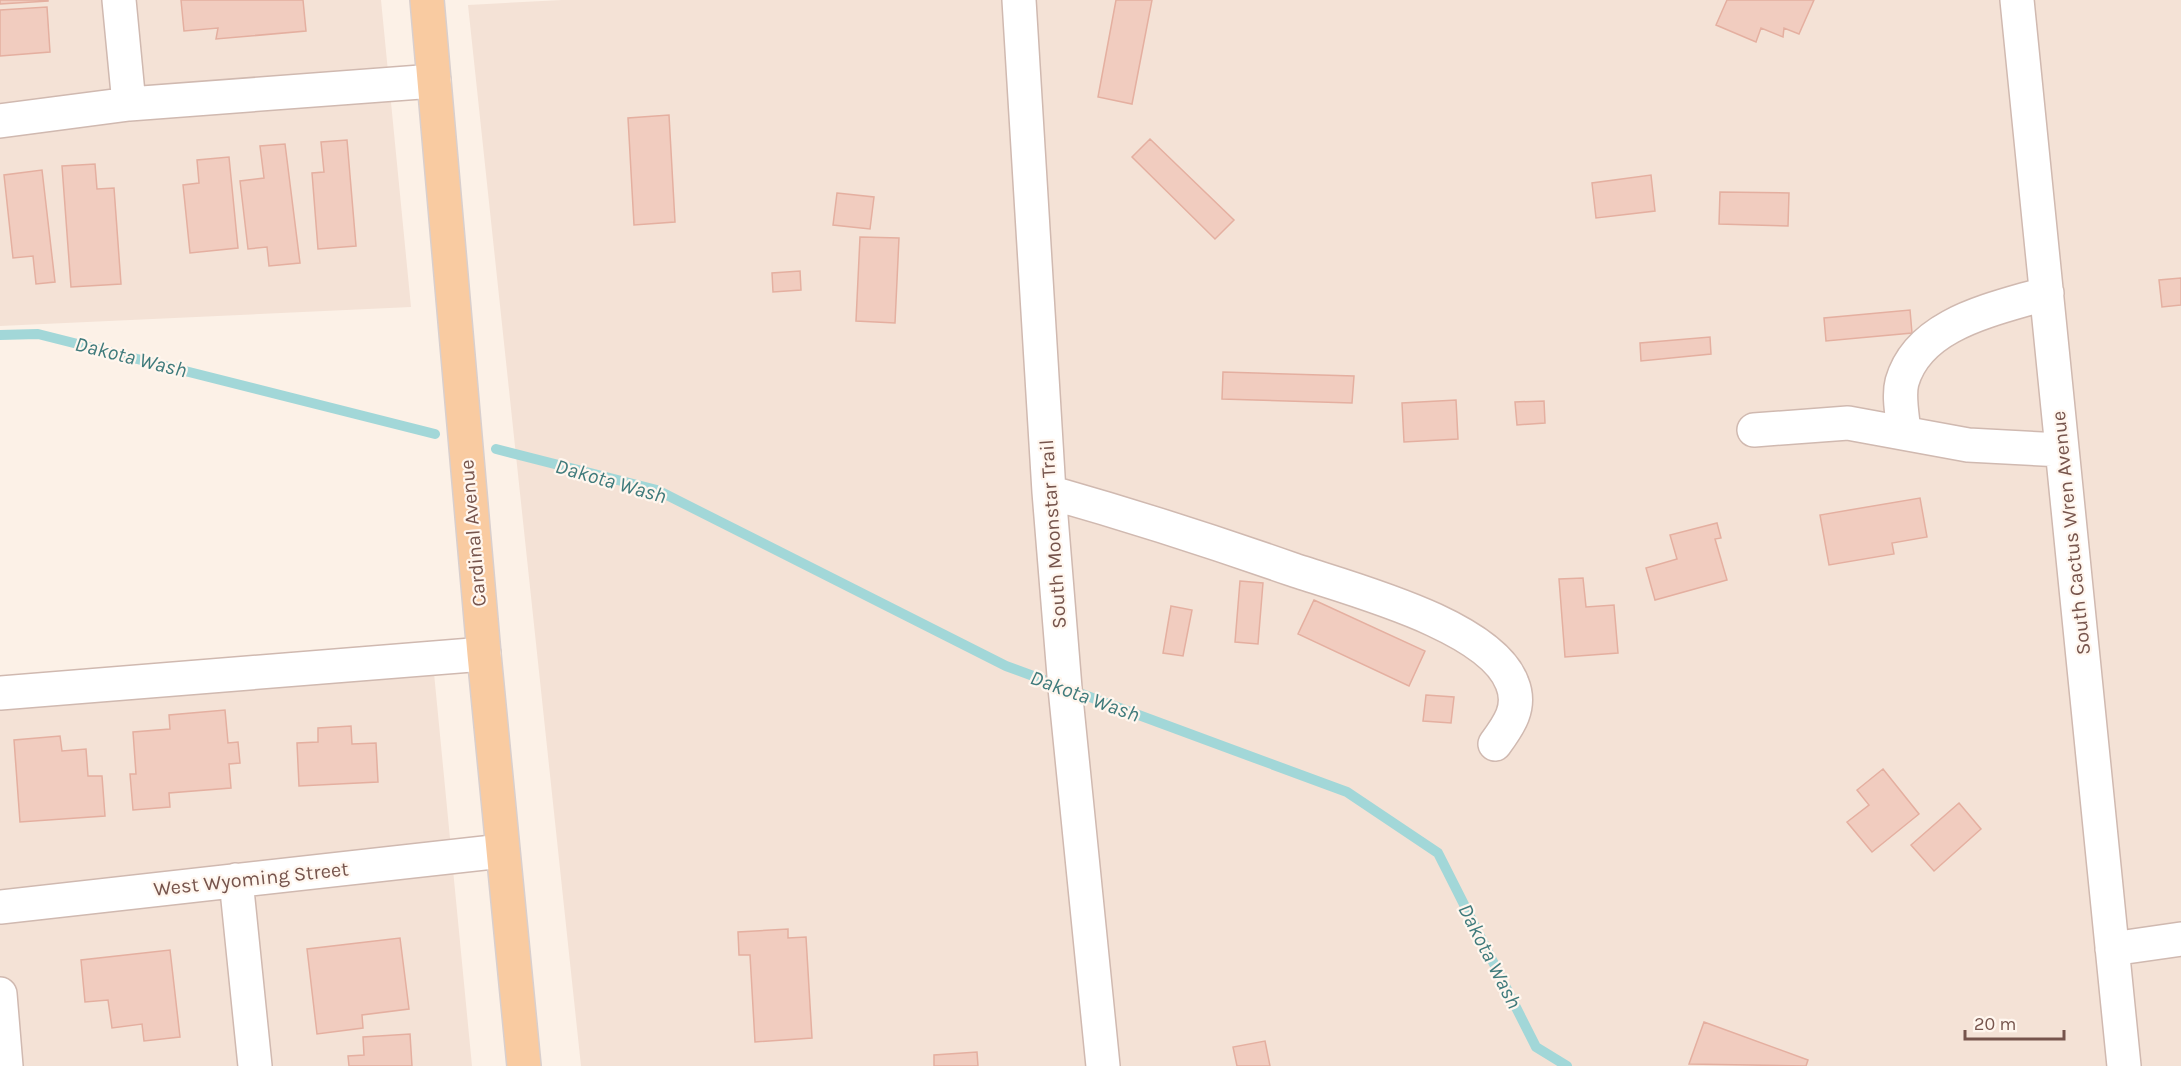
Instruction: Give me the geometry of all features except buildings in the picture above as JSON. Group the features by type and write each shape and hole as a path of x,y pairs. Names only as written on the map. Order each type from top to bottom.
{"main road":[{"name":"Cardinal Avenue","path":"427,0 484,654 524,1066"}],"street":[{"path":"119,0 129,104"},
{"name":"South Moonstar Trail","path":"1019,0 1049,492 1065,688 1103,1066"},
{"name":"South Cactus Wren Avenue","path":"2017,0 2124,1066"},
{"path":"0,121 129,104 434,81"},
{"path":"1904,433 1901,384 1912,360 1941,331 1986,311 2047,293"},
{"path":"1754,430 1848,423 1968,445 2062,450"},
{"path":"1049,492 1170,527 1365,593 1416,612 1455,631 1484,649 1512,681 1516,710 1495,744"},
{"path":"0,693 484,654"},
{"name":"West Wyoming Street","path":"0,907 502,851"},
{"path":"236,880 255,1066"},
{"path":"2112,950 2181,939"},
{"path":"0,994 6,1066"}],"shaded area":[{"path":"0,0 381,0 411,307 0,326"},
{"path":"562,0 2181,0 2181,1066 581,1066 468,5"},
{"path":"434,673 472,1066 0,1066 0,710"}],"waterway":[{"name":"Dakota Wash","path":"0,335 38,334 435,434"},
{"name":"Dakota Wash","path":"496,449 657,490 1006,666 1347,792 1438,853 1536,1047 1567,1066"}]}
